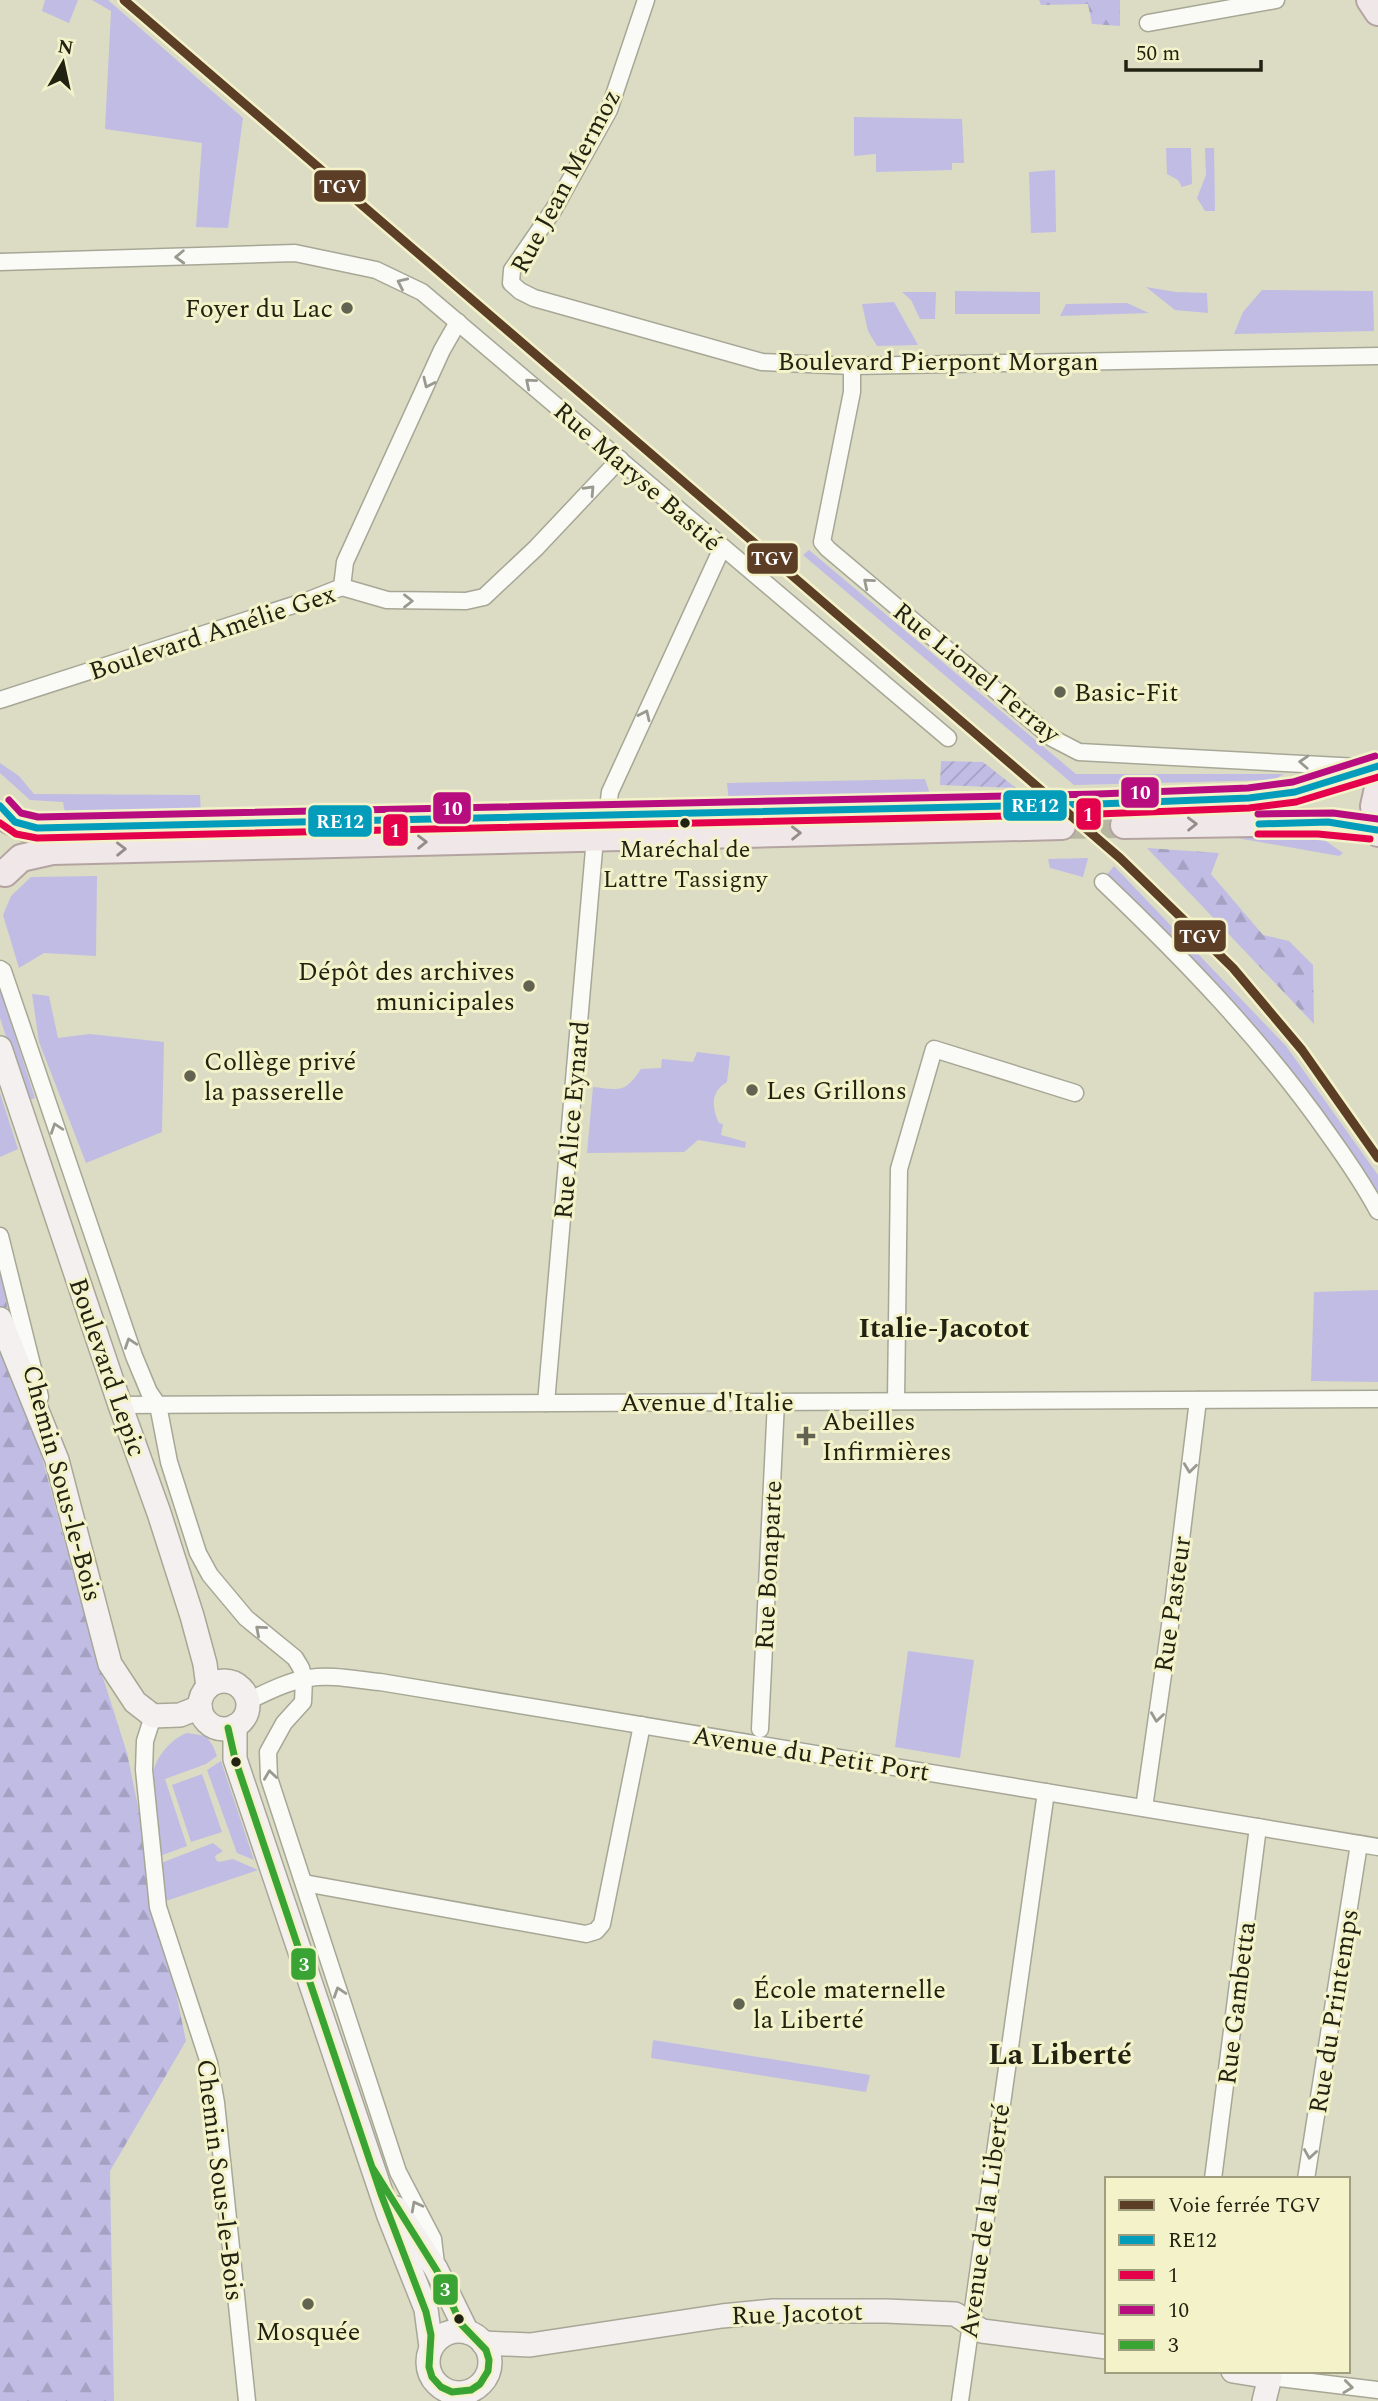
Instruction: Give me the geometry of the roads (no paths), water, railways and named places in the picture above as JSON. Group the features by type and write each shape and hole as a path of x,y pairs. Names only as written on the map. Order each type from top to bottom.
{"main road":[{"path":"1370,0 1378,12"},
{"path":"1098,804 1250,798 1295,792 1376,774 1374,806 1377,832 1328,822 1124,825"},
{"path":"3,876 21,858 52,851 1044,805"},
{"path":"4,813 24,827 37,828 1062,826"},
{"path":"3,876 13,847 13,833 4,813"},
{"name":"Boulevard Lepic","path":"0,1048 159,1513 192,1700"},
{"path":"0,1319 47,1431"},
{"name":"Chemin Sous-le-Bois","path":"47,1431 110,1664 120,1681 143,1701 192,1700"},
{"path":"233,1683 246,1697 246,1716 232,1727 216,1728 192,1700 233,1683"},
{"path":"232,1727 235,1759 388,2216 426,2309 431,2347 428,2357 431,2377 438,2385 472,2390"},
{"path":"372,2167 490,2361 472,2390"},
{"name":"Rue Jacotot","path":"475,2338 530,2346 722,2316 773,2311 906,2311 955,2314 982,2330 1105,2347"},
{"path":"431,2347 446,2334 456,2331 475,2338"},
{"path":"472,2390 497,2363 530,2346"},
{"path":"1264,2401 1271,2374"}],"street":[{"name":"Rue Jean Mermoz","path":"511,283 512,270 554,209 609,110 646,0"},
{"path":"1148,23 1276,0"},
{"path":"0,262 295,253 376,270 422,292 458,321 442,350 345,562 342,587"},
{"name":"Boulevard Pierpont Morgan","path":"511,283 534,298 762,362 852,366 1378,356"},
{"name":"Rue Maryse Bastié","path":"458,321 948,738"},
{"name":"Rue Lionel Terray","path":"852,366 852,392 822,542 1052,738 1079,752 1317,763 1376,774"},
{"name":"Boulevard Amélie Gex","path":"0,700 342,587 387,600 466,601 484,597 536,548 620,459"},
{"name":"Rue Alice Eynard","path":"546,1403 601,826 610,792 722,548"},
{"path":"1103,882 1159,937 1273,1059 1366,1188 1378,1211"},
{"name":"Boulevard Lepic","path":"2,970 134,1356 149,1392 158,1405 169,1462 198,1553 224,1595 246,1618 295,1658 304,1679"},
{"path":"896,1401 899,1169 934,1049 1075,1093"},
{"name":"Chemin Sous-le-Bois","path":"0,1236 47,1431"},
{"name":"Avenue d'Italie","path":"120,1405 1378,1399"},
{"name":"Rue Pasteur","path":"1144,1808 1198,1400"},
{"name":"Rue Bonaparte","path":"760,1729 776,1402"},
{"name":"Avenue du Petit Port","path":"246,1697 304,1679 333,1677 380,1682 1378,1847"},
{"path":"304,1679 303,1702 284,1724 268,1752 269,1778 398,2172 433,2239 436,2269"},
{"name":"Chemin Sous-le-Bois","path":"192,1700 156,1730 144,1756 158,1907 209,2063 216,2103 247,2401"},
{"path":"303,1883 586,1934 596,1931 602,1924 642,1725"},
{"name":"Avenue de la Liberté","path":"960,2401 1046,1792"},
{"name":"Rue Gambetta","path":"1213,2177 1258,1828"},
{"name":"Rue du Printemps","path":"1307,2177 1359,1844"},
{"path":"1271,2374 1378,2390"}],"tunnel":[{"path":"1044,805 1098,804"},
{"path":"1062,826 1124,825"}],"rail line":[{"name":"TGV","path":"124,0 1120,858 1233,968 1302,1050 1378,1158"}],"place":[{"name":"Foyer du Lac","path":"347,308"},
{"name":"Basic-Fit","path":"1060,692"},
{"name":"Maréchal de Lattre Tassigny","path":"685,823"},
{"name":"Dépôt des archives municipales","path":"529,986"},
{"name":"Collège privé la passerelle","path":"190,1076"},
{"name":"Les Grillons","path":"752,1090"},
{"name":"Abeilles Infirmières","path":"806,1436"},
{"name":"École maternelle la Liberté","path":"739,2004"},
{"name":"Mosquée","path":"308,2304"}],"district":[{"name":"Italie-Jacotot","path":"944,1327"},
{"name":"La Liberté","path":"1060,2054"}]}
